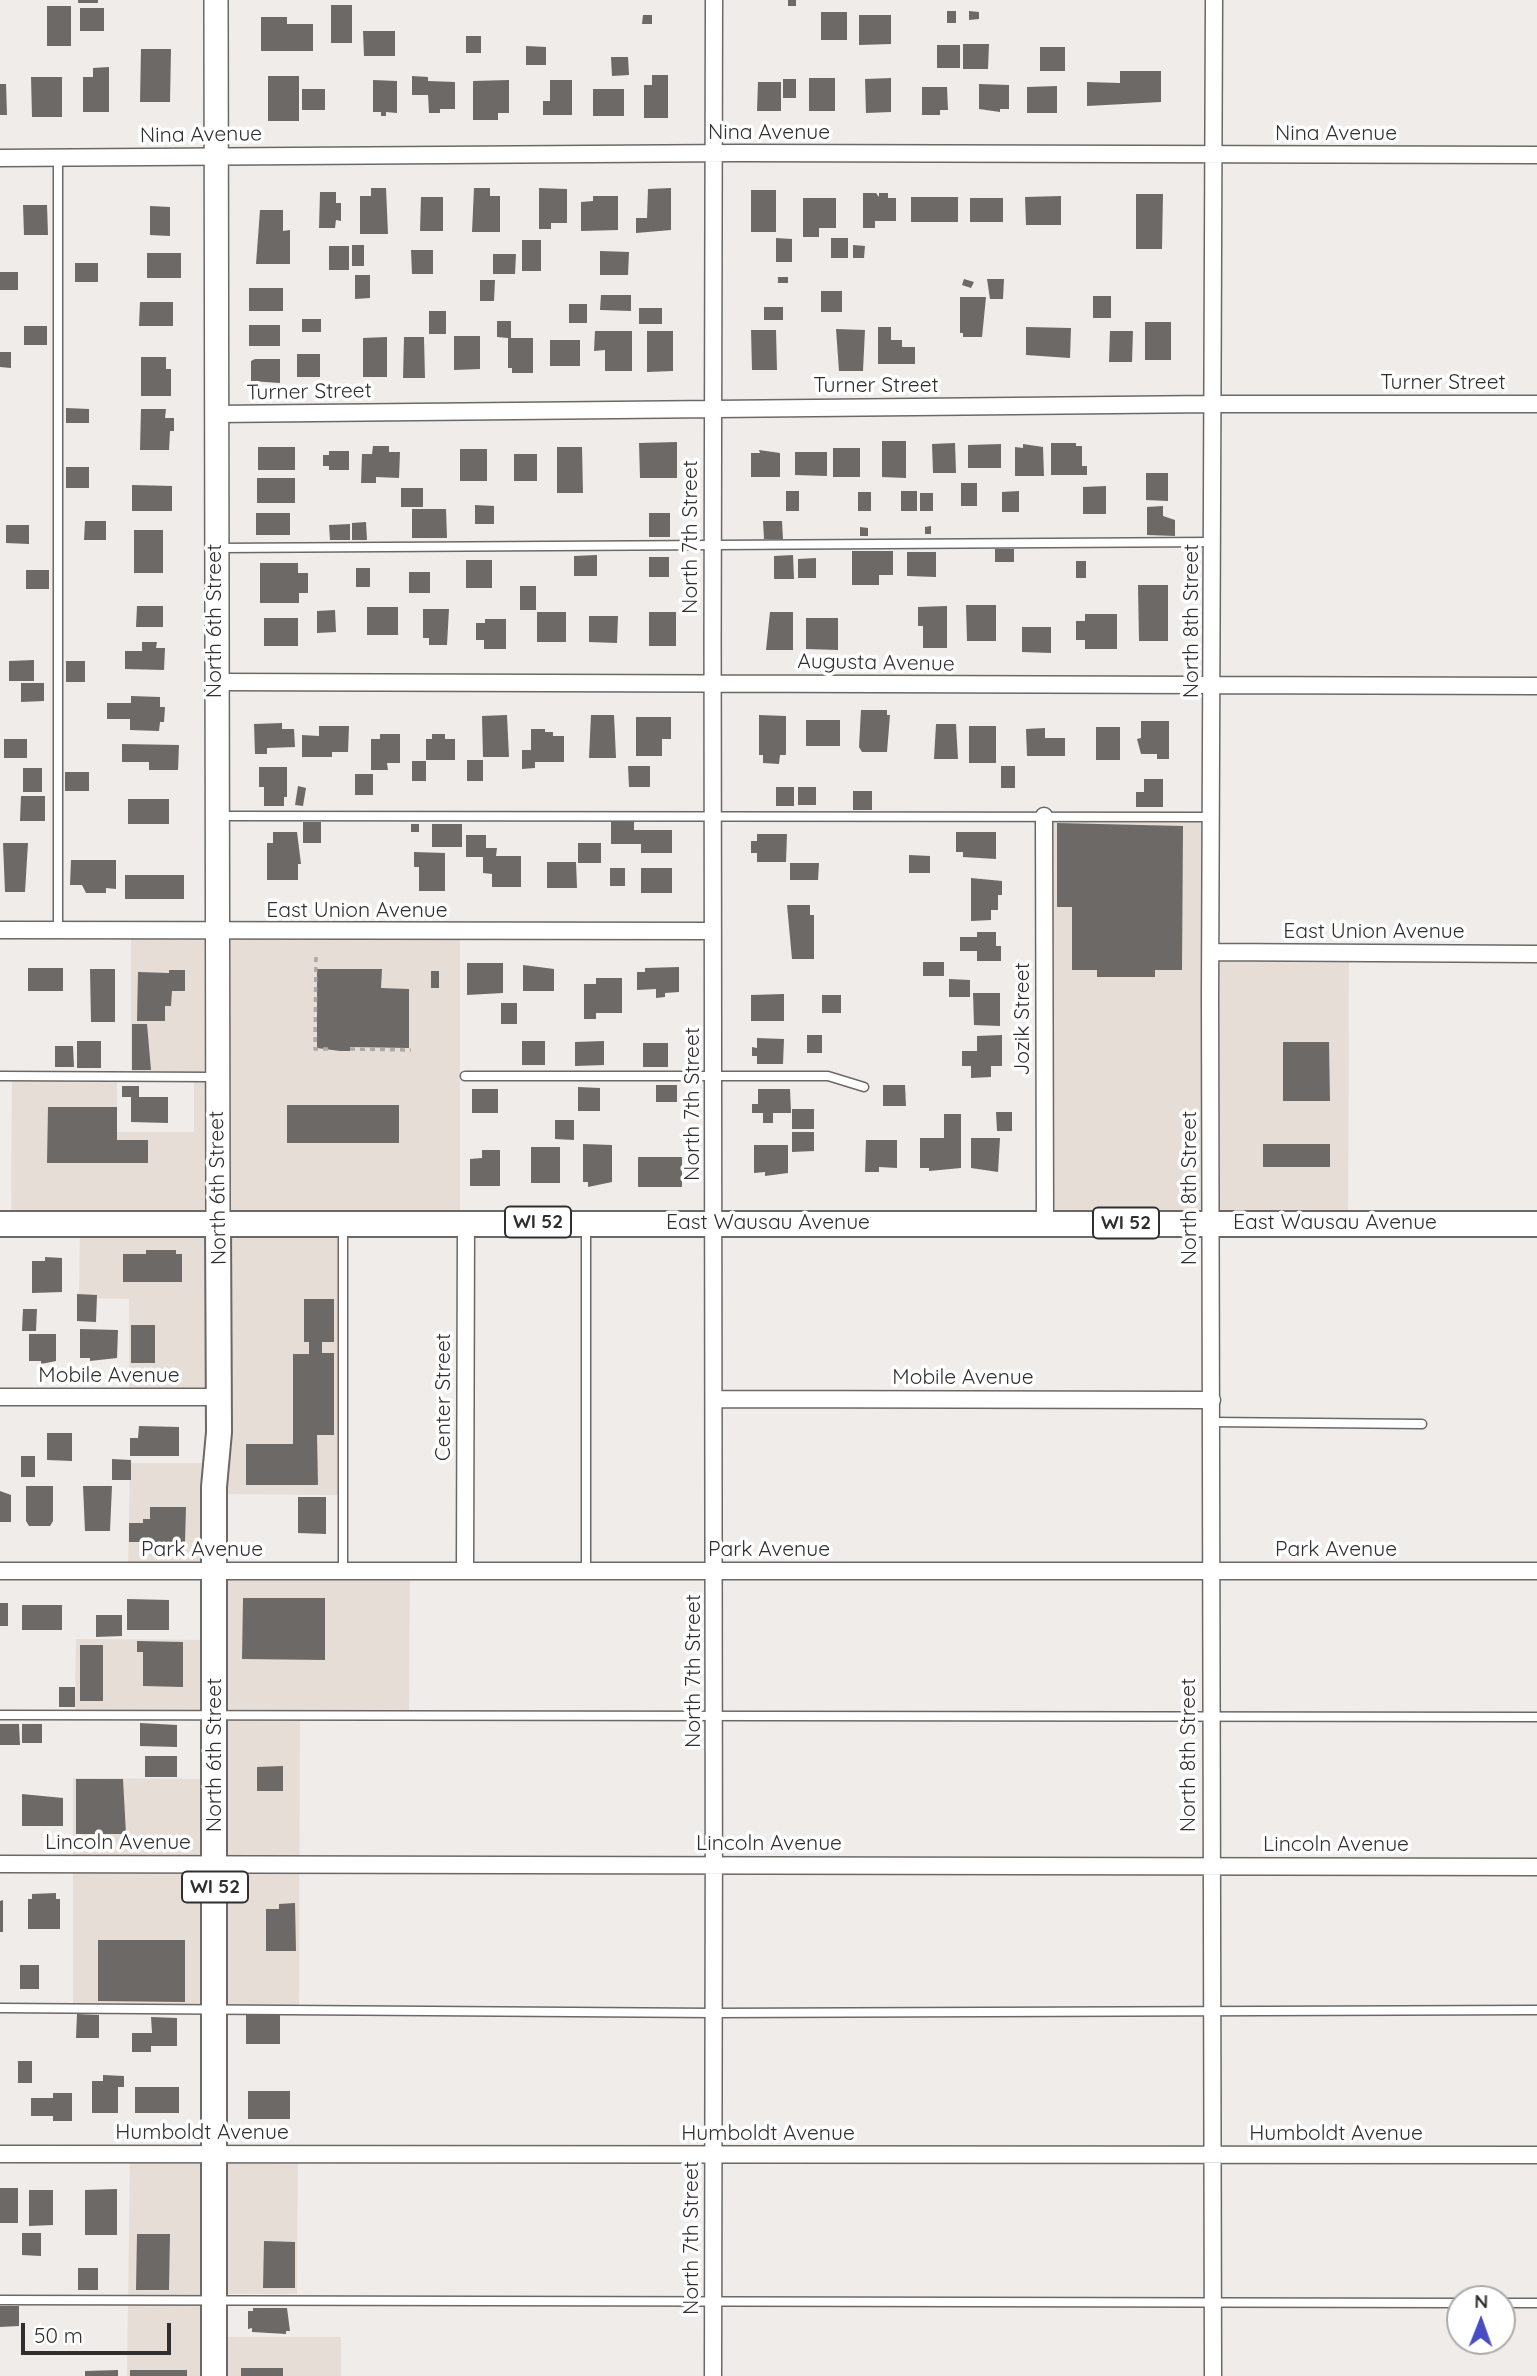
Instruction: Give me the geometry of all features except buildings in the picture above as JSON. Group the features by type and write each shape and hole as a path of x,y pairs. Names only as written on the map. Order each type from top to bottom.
{"main road":[{"name":"North 6th Street","path":"214,2376 214,1487 219,1398 215,682 216,0"},
{"name":"East Wausau Avenue","path":"0,1224 1537,1224"},
{"path":"110,1224 184,1230 201,1244 207,1367 219,1398"}],"street":[{"name":"North 7th Street","path":"713,2376 715,1571 711,408 714,0"},
{"name":"North 8th Street","path":"1213,2376 1210,1866 1214,0"},
{"name":"Nina Avenue","path":"0,158 713,153 1537,155"},
{"name":"Turner Street","path":"216,414 1213,404 1537,404"},
{"name":"Augusta Avenue","path":"215,682 1537,686"},
{"name":"Jozik Street","path":"1044,816 1045,1223"},
{"name":"East Union Avenue","path":"0,930 713,931"},
{"name":"East Union Avenue","path":"1211,952 1537,954"},
{"name":"Center Street","path":"465,1571 466,1222"},
{"name":"Mobile Avenue","path":"0,1397 219,1398"},
{"name":"Mobile Avenue","path":"714,1399 1212,1400"},
{"name":"Park Avenue","path":"0,1571 1537,1572"},
{"name":"Lincoln Avenue","path":"0,1864 1537,1867"},
{"name":"Humboldt Avenue","path":"0,2154 1537,2155"}],"lane":[{"path":"58,158 58,930"},
{"path":"216,548 1213,542"},
{"path":"216,816 1211,817"},
{"path":"0,1076 216,1077"},
{"path":"465,1076 828,1076 864,1087"},
{"path":"343,1223 343,1571"},
{"path":"586,1223 586,1571"},
{"path":"1211,1422 1422,1423"},
{"path":"0,1715 1537,1717"},
{"path":"0,2008 714,2013 1537,2010"},
{"path":"0,2300 1446,2303"},
{"path":"1516,2303 1537,2303"}],"path":[{"path":"316,957 315,1049 331,1049"},
{"path":"350,1049 411,1049"}],"shaded area":[{"path":"1043,817 1209,818 1209,958 1349,958 1348,1222 1043,1221"},
{"path":"131,934 460,934 460,1223 342,1224 339,1495 215,1494 214,1568 410,1569 409,1717 300,1718 299,2009 73,2006 73,1778 214,1779 214,1715 75,1714 76,1639 213,1640 213,1568 128,1567 130,1463 215,1463 216,1396 129,1394 129,1299 79,1298 80,1226 11,1226 12,1081 117,1082 117,1132 194,1132 194,1072 131,1072"},
{"path":"130,2157 298,2158 297,2294 214,2294 214,2337 341,2337 341,2376 127,2376"}]}
